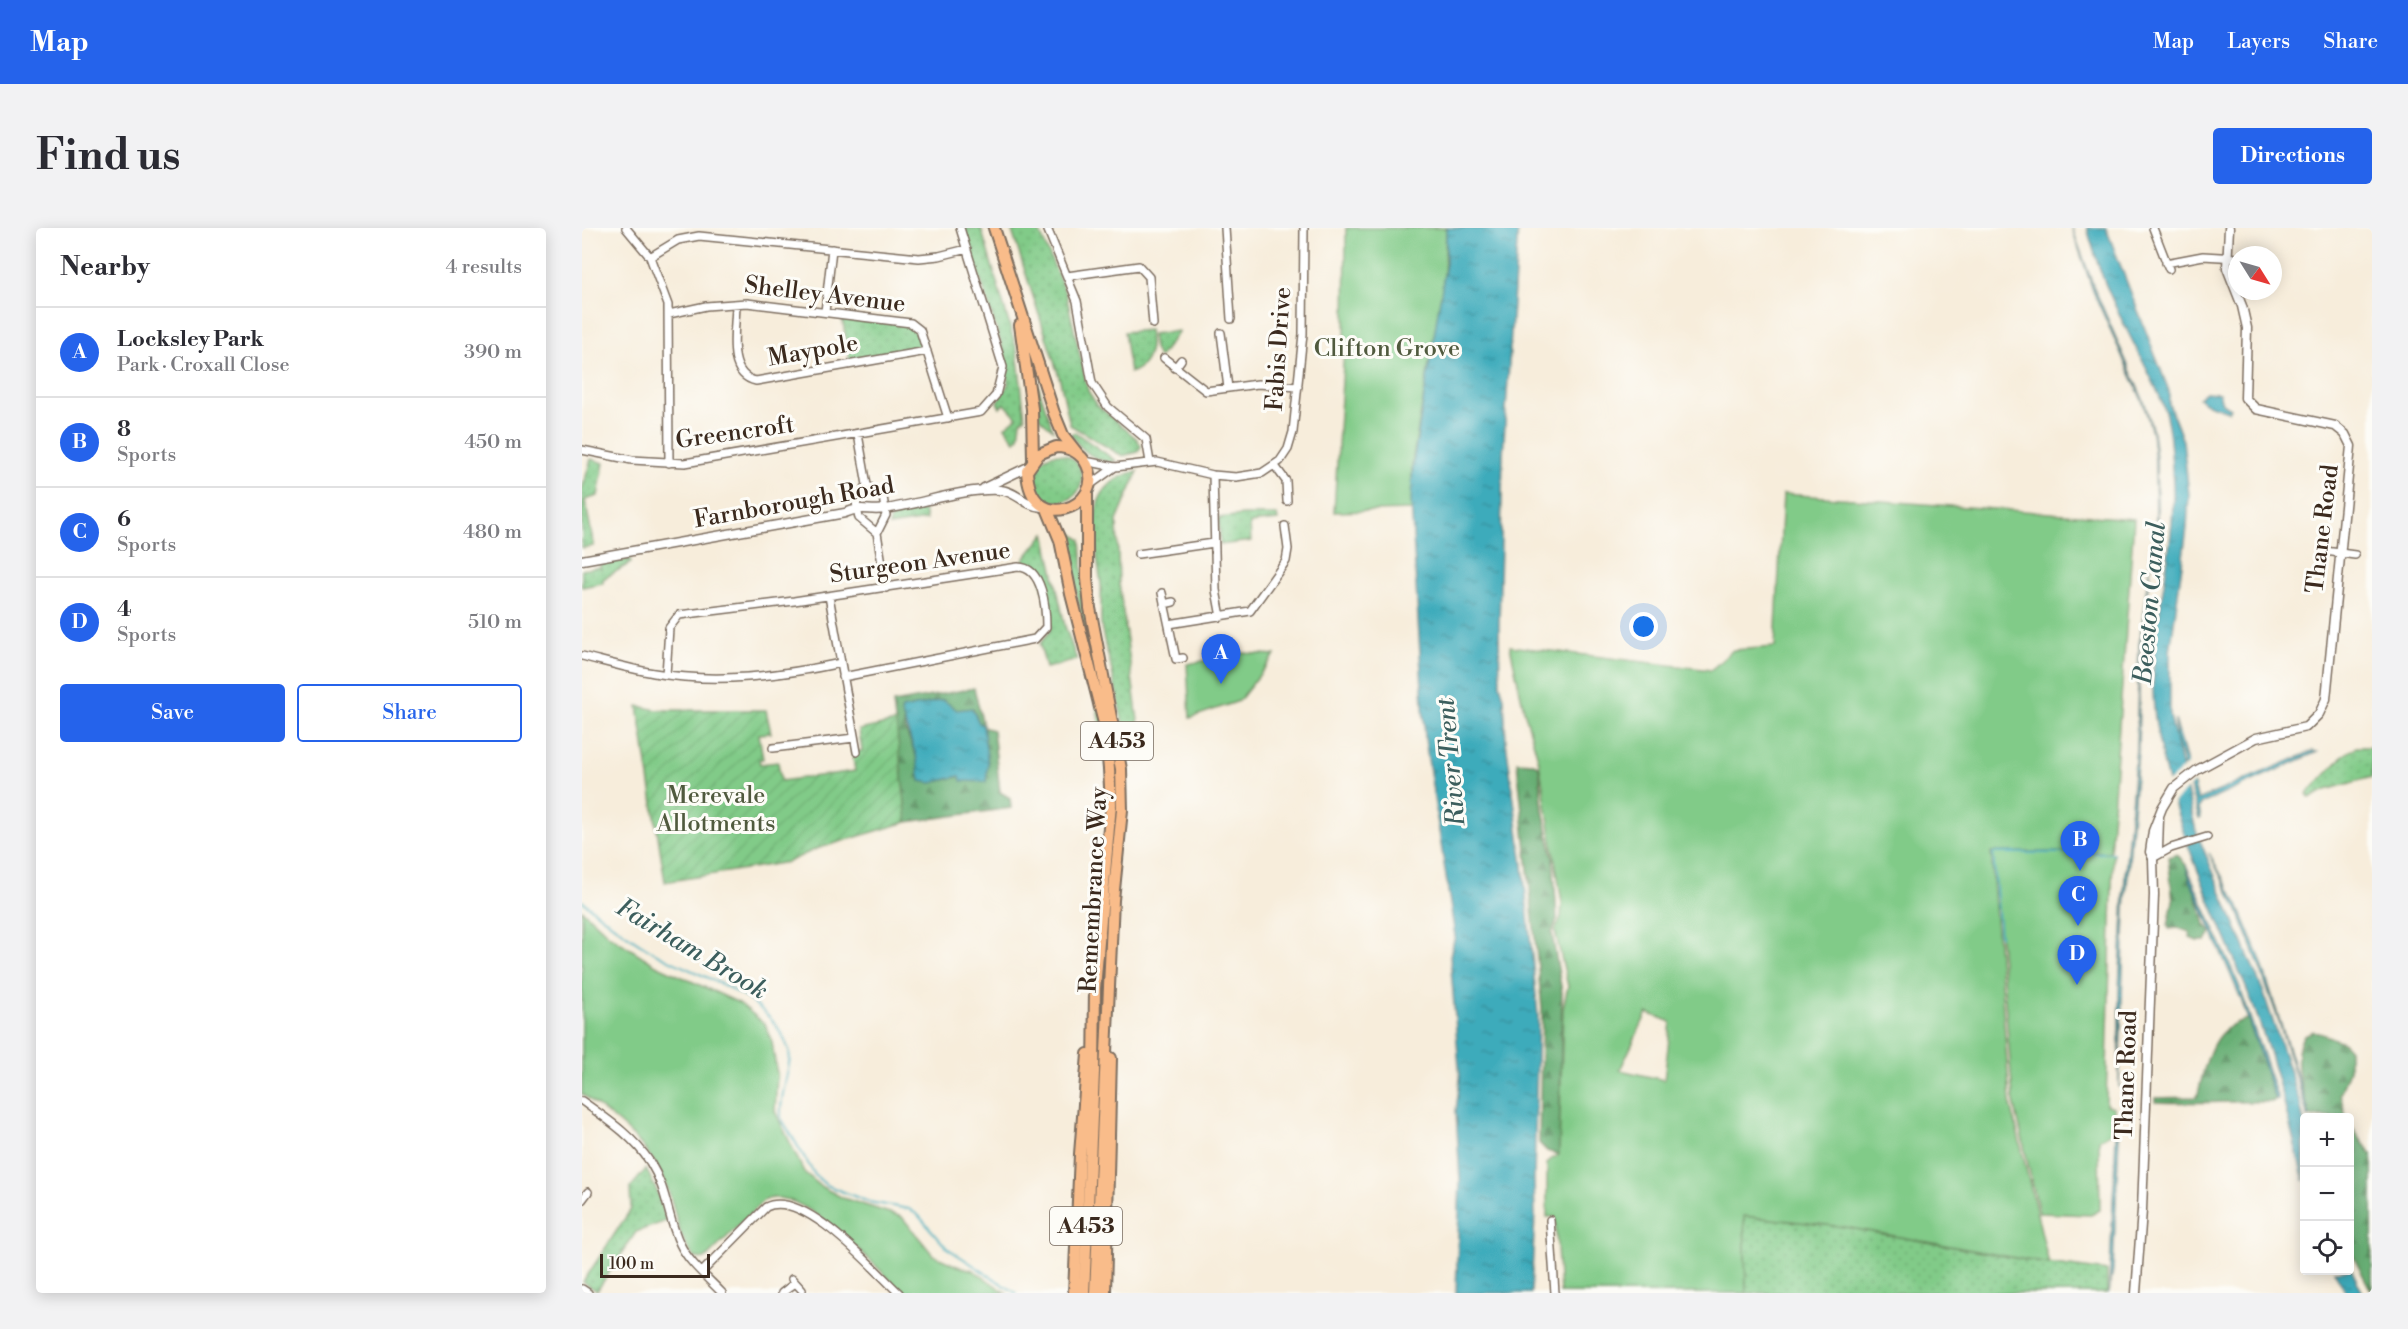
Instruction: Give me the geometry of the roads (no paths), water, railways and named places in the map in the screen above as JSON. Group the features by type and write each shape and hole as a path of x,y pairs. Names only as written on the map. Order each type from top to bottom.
{"highway":[{"path":"994,228 1054,413 1063,435 1082,457 1090,476 1088,489 1071,506 1045,509 1029,486 1032,409 1015,295"},
{"path":"1030,463 1046,449 1056,447 1082,457"},
{"name":"Remembrance Way","path":"1088,489 1087,578 1090,608 1112,711 1121,769 1122,810 1108,992 1095,1293"},
{"name":"Remembrance Way","path":"1045,509 1060,540 1071,594 1105,727 1109,769 1110,804 1095,988 1094,1071 1084,1293"},
{"path":"1074,1293 1080,1154 1095,988"},
{"path":"1105,1293 1112,1077 1108,992"}],"street":[{"path":"626,228 650,257 664,289 669,314 669,463"},
{"name":"Greencroft","path":"582,450 632,460 669,463 706,460 975,414 987,408 996,395 1003,377 1003,367 960,228"},
{"path":"1047,228 1077,300 1092,383 1108,407 1146,439 1150,462"},
{"path":"1225,228 1234,309 1231,319"},
{"name":"Fabis Drive","path":"1275,466 1291,440 1298,387 1303,334 1304,228"},
{"path":"2154,228 2168,266 2192,257 2226,256"},
{"name":"Thane Road","path":"2136,1293 2142,1210 2153,858 2158,849 2158,818 2174,788 2197,770 2256,738 2306,727 2319,714 2326,699 2339,553 2350,471 2350,442 2335,426 2261,411 2246,402 2243,385 2247,328 2242,306 2228,274 2226,256 2229,228"},
{"path":"650,257 678,240 699,236 919,258 967,249"},
{"path":"825,312 832,249"},
{"path":"1067,276 1139,266 1149,277 1156,315 1153,324"},
{"name":"Shelley Avenue","path":"669,314 706,306 736,304 911,323 920,330 948,418"},
{"name":"Maypole","path":"736,304 736,361 740,372 750,380 756,381 927,351"},
{"path":"1221,333 1228,388"},
{"path":"1222,344 1231,343"},
{"path":"1164,358 1202,390 1265,384 1298,387"},
{"path":"1175,368 1181,360"},
{"path":"858,434 867,485 856,502 859,519 877,533"},
{"path":"1082,457 1115,467 1150,462 1165,463 1213,475 1255,475 1275,466 1286,481 1285,496"},
{"name":"Farnborough Road","path":"978,491 1030,463"},
{"path":"1088,489 1115,467"},
{"path":"1213,475 1214,543 1221,617"},
{"path":"867,485 883,496 886,515 877,533 886,588"},
{"name":"Farnborough Road","path":"582,560 845,513 857,507 885,510 978,491 1007,491 1032,507 1045,509"},
{"path":"1168,624 1247,613 1254,607 1286,561 1290,535 1285,525"},
{"path":"1145,544 1142,553 1214,543"},
{"path":"2325,551 2355,555"},
{"name":"Sturgeon Avenue","path":"666,675 669,628 678,615 1027,568 1037,576 1046,627 1042,635 1035,639 843,677"},
{"path":"1162,593 1176,659 1183,658"},
{"path":"829,596 857,752"},
{"path":"1164,604 1173,602"},
{"path":"582,656 666,675 723,679 755,678 841,663"},
{"path":"773,748 854,738"},
{"path":"2153,858 2179,845 2206,837"},
{"path":"582,1101 628,1136 650,1162 667,1199 680,1245 722,1293"},
{"path":"582,1199 588,1192"},
{"path":"702,1272 766,1207 776,1204 817,1218 899,1293"},
{"path":"1550,1220 1555,1293"},
{"path":"782,1293 793,1281 802,1290"},
{"path":"582,1289 588,1293"}],"water":[{"name":"River Trent","path":"1446,228 1518,228 1503,455 1499,628 1500,684 1504,698 1506,742 1523,865 1538,1016 1535,1215 1531,1293 1456,1293 1460,1180 1456,1111 1460,1079 1450,956 1455,936 1425,739 1411,500 1413,463 1446,263"},
{"path":"2072,228 2095,290 2145,404 2153,432 2156,458 2157,516 2140,648 2138,751 2125,909 2119,1088 2119,990 2125,875 2136,749 2139,645 2156,519 2155,461 2152,432 2144,405 2093,291"},
{"path":"2087,228 2106,228 2169,391 2169,404 2183,441 2189,495 2187,528 2170,652 2170,716 2196,831 2263,991 2300,1103 2302,1113 2300,1113 2300,1166 2256,1013 2198,872 2163,763 2153,694 2156,634 2173,513 2169,431 2162,402 2099,267"},
{"path":"2205,392 2219,393 2222,403 2230,408 2228,411 2205,403 2199,398"},
{"path":"943,700 957,710 972,708 979,723 983,725 988,764 986,782 961,781 960,776 932,783 920,781 916,755 901,712 902,709"},
{"path":"2175,720 2198,800 2312,751 2317,752 2201,804 2199,808 2201,818 2199,819 2176,737"},
{"path":"2209,853 2238,905 2260,958 2309,1113 2307,1113 2279,1022 2238,911"},
{"path":"2186,865 2239,985 2278,1099 2275,1099 2241,999 2190,880"},
{"path":"2116,1135 2119,1135 2113,1270 2109,1293"},
{"path":"2336,1275 2354,1275 2363,1293 2346,1293"}],"waterway":[{"path":"2000,937 1993,853 2113,853"},
{"name":"Fairham Brook","path":"582,901 643,946 731,989 750,1000 766,1014 780,1031 790,1057 781,1118 815,1175 826,1185 869,1202 909,1209 918,1215 947,1248 1016,1293"}],"place":[{"name":"Locksley Park","path":"1221,684"},
{"name":"8","path":"2080,871"},
{"name":"6","path":"2078,926"},
{"name":"4","path":"2077,985"}],"park label":[{"name":"Clifton Grove","path":"1387,349"},
{"name":"Merevale Allotments","path":"716,810"}],"water label":[{"name":"Beeston Canal","path":"2150,603"}]}
